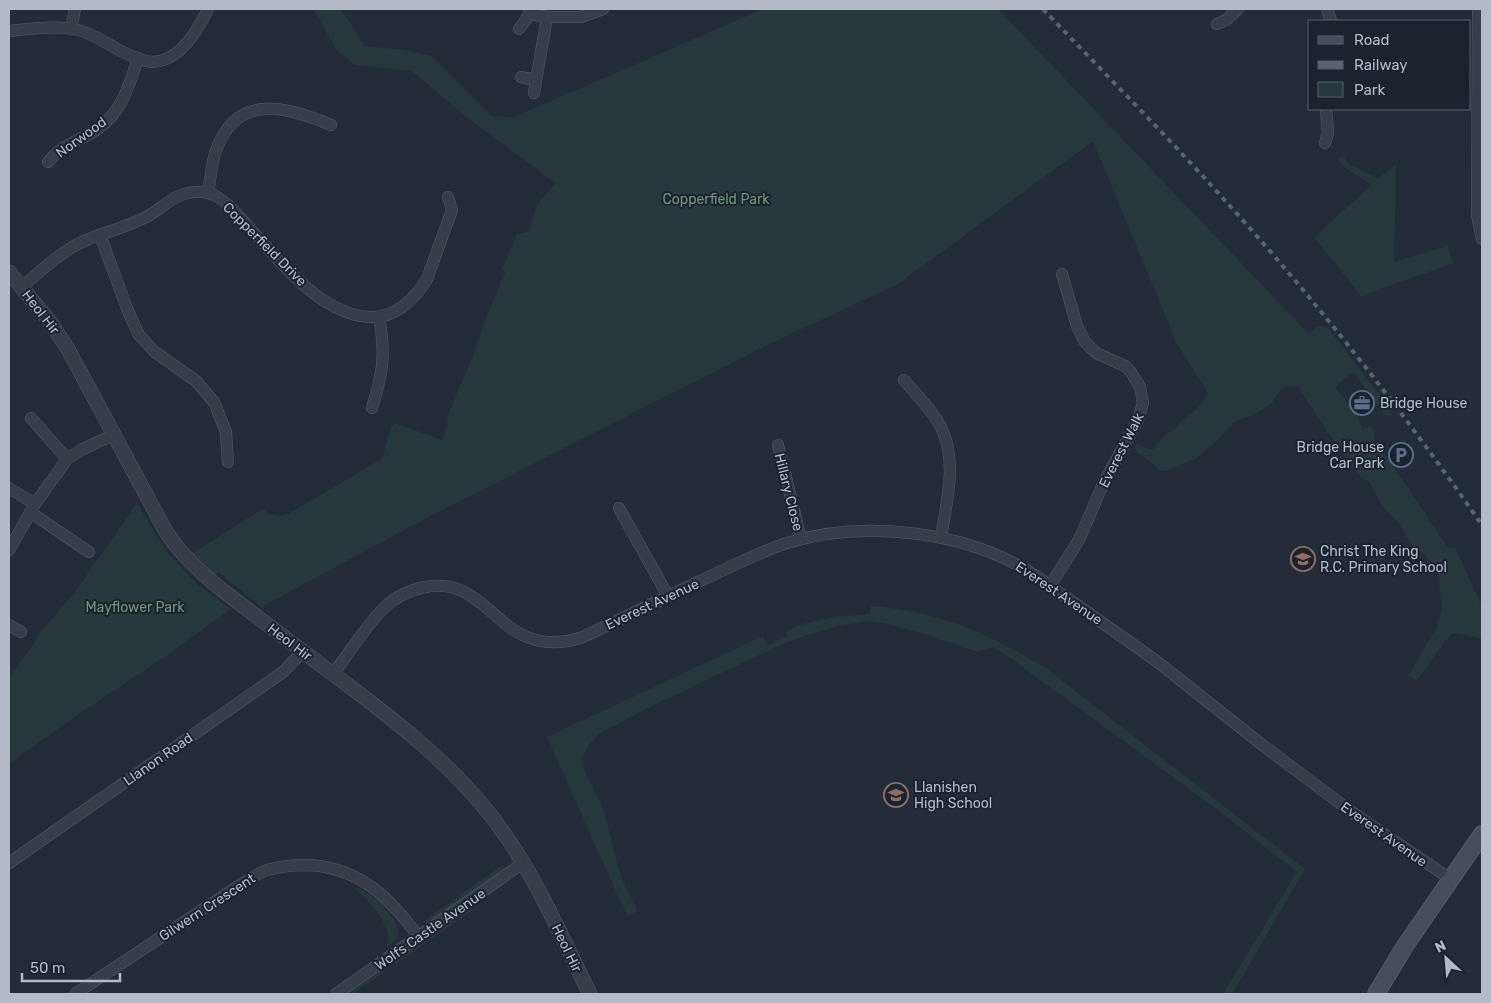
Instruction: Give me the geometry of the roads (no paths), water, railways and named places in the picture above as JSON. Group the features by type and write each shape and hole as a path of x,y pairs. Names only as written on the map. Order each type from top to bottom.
{"main road":[{"path":"1376,994 1405,946 1482,834"}],"street":[{"path":"71,28 75,9"},
{"path":"9,31 71,28 87,33 138,58 152,62 170,57 187,41 208,9"},
{"path":"519,29 530,11 547,17 581,17 603,9"},
{"path":"1217,24 1226,20 1238,9"},
{"path":"1478,9 1477,215 1482,239"},
{"path":"534,94 547,17"},
{"name":"Norwood","path":"48,162 65,146 99,127 115,111 126,92 138,58"},
{"path":"521,77 536,80"},
{"path":"208,193 217,148 226,130 242,116 252,111 275,108 299,112 331,125"},
{"path":"1325,143 1328,132 1326,110"},
{"name":"Copperfield Drive","path":"22,287 75,246 147,217 181,195 199,192 208,193 220,199 237,214 298,279 331,305 349,314 359,316 379,317 389,315 407,304 427,279 452,210 448,197"},
{"path":"100,235 128,311 139,335 154,352 196,381 214,402 226,432 228,462"},
{"name":"Heol Hir","path":"9,272 51,323 69,351 176,548 209,579 400,726 454,775 485,808 523,863 590,994"},
{"name":"Everest Walk","path":"1050,586 1080,538 1100,490 1138,420 1143,403 1140,387 1131,372 1125,366 1096,353 1085,342 1077,326 1062,274"},
{"path":"372,408 381,380 384,355 379,317"},
{"path":"904,380 936,418 943,431 949,450 950,474 941,538"},
{"path":"31,418 68,459"},
{"path":"9,550 33,508 68,459 83,449 115,434"},
{"name":"Hillary Close","path":"778,445 801,539"},
{"path":"9,488 89,552"},
{"path":"619,508 668,596"},
{"name":"Everest Avenue","path":"333,674 379,614 394,600 416,589 438,586 460,590 479,600 518,632 534,639 562,642 583,637 757,555 801,539 834,533 857,532 893,532 941,538 980,548 1027,570 1155,660 1265,747 1353,813 1452,880"},
{"path":"9,625 21,632"},
{"name":"Llanon Road","path":"9,863 283,672 303,651"},
{"name":"Wolfs Castle Avenue","path":"336,994 523,863"},
{"name":"Gilwern Crescent","path":"75,994 229,892 267,870 281,867 296,865 325,866 354,876 376,889 385,897 418,936"}],"railway":[{"path":"1043,9 1155,125 1256,235 1357,356 1421,440 1482,525"}],"place":[{"name":"Bridge House","path":"1362,403"},
{"name":"Bridge House Car Park","path":"1401,455"},
{"name":"Christ The King R.C. Primary School","path":"1303,559"},
{"name":"Llanishen High School","path":"896,795"}],"park label":[{"name":"Copperfield Park","path":"716,199"},
{"name":"Mayflower Park","path":"135,607"}]}
